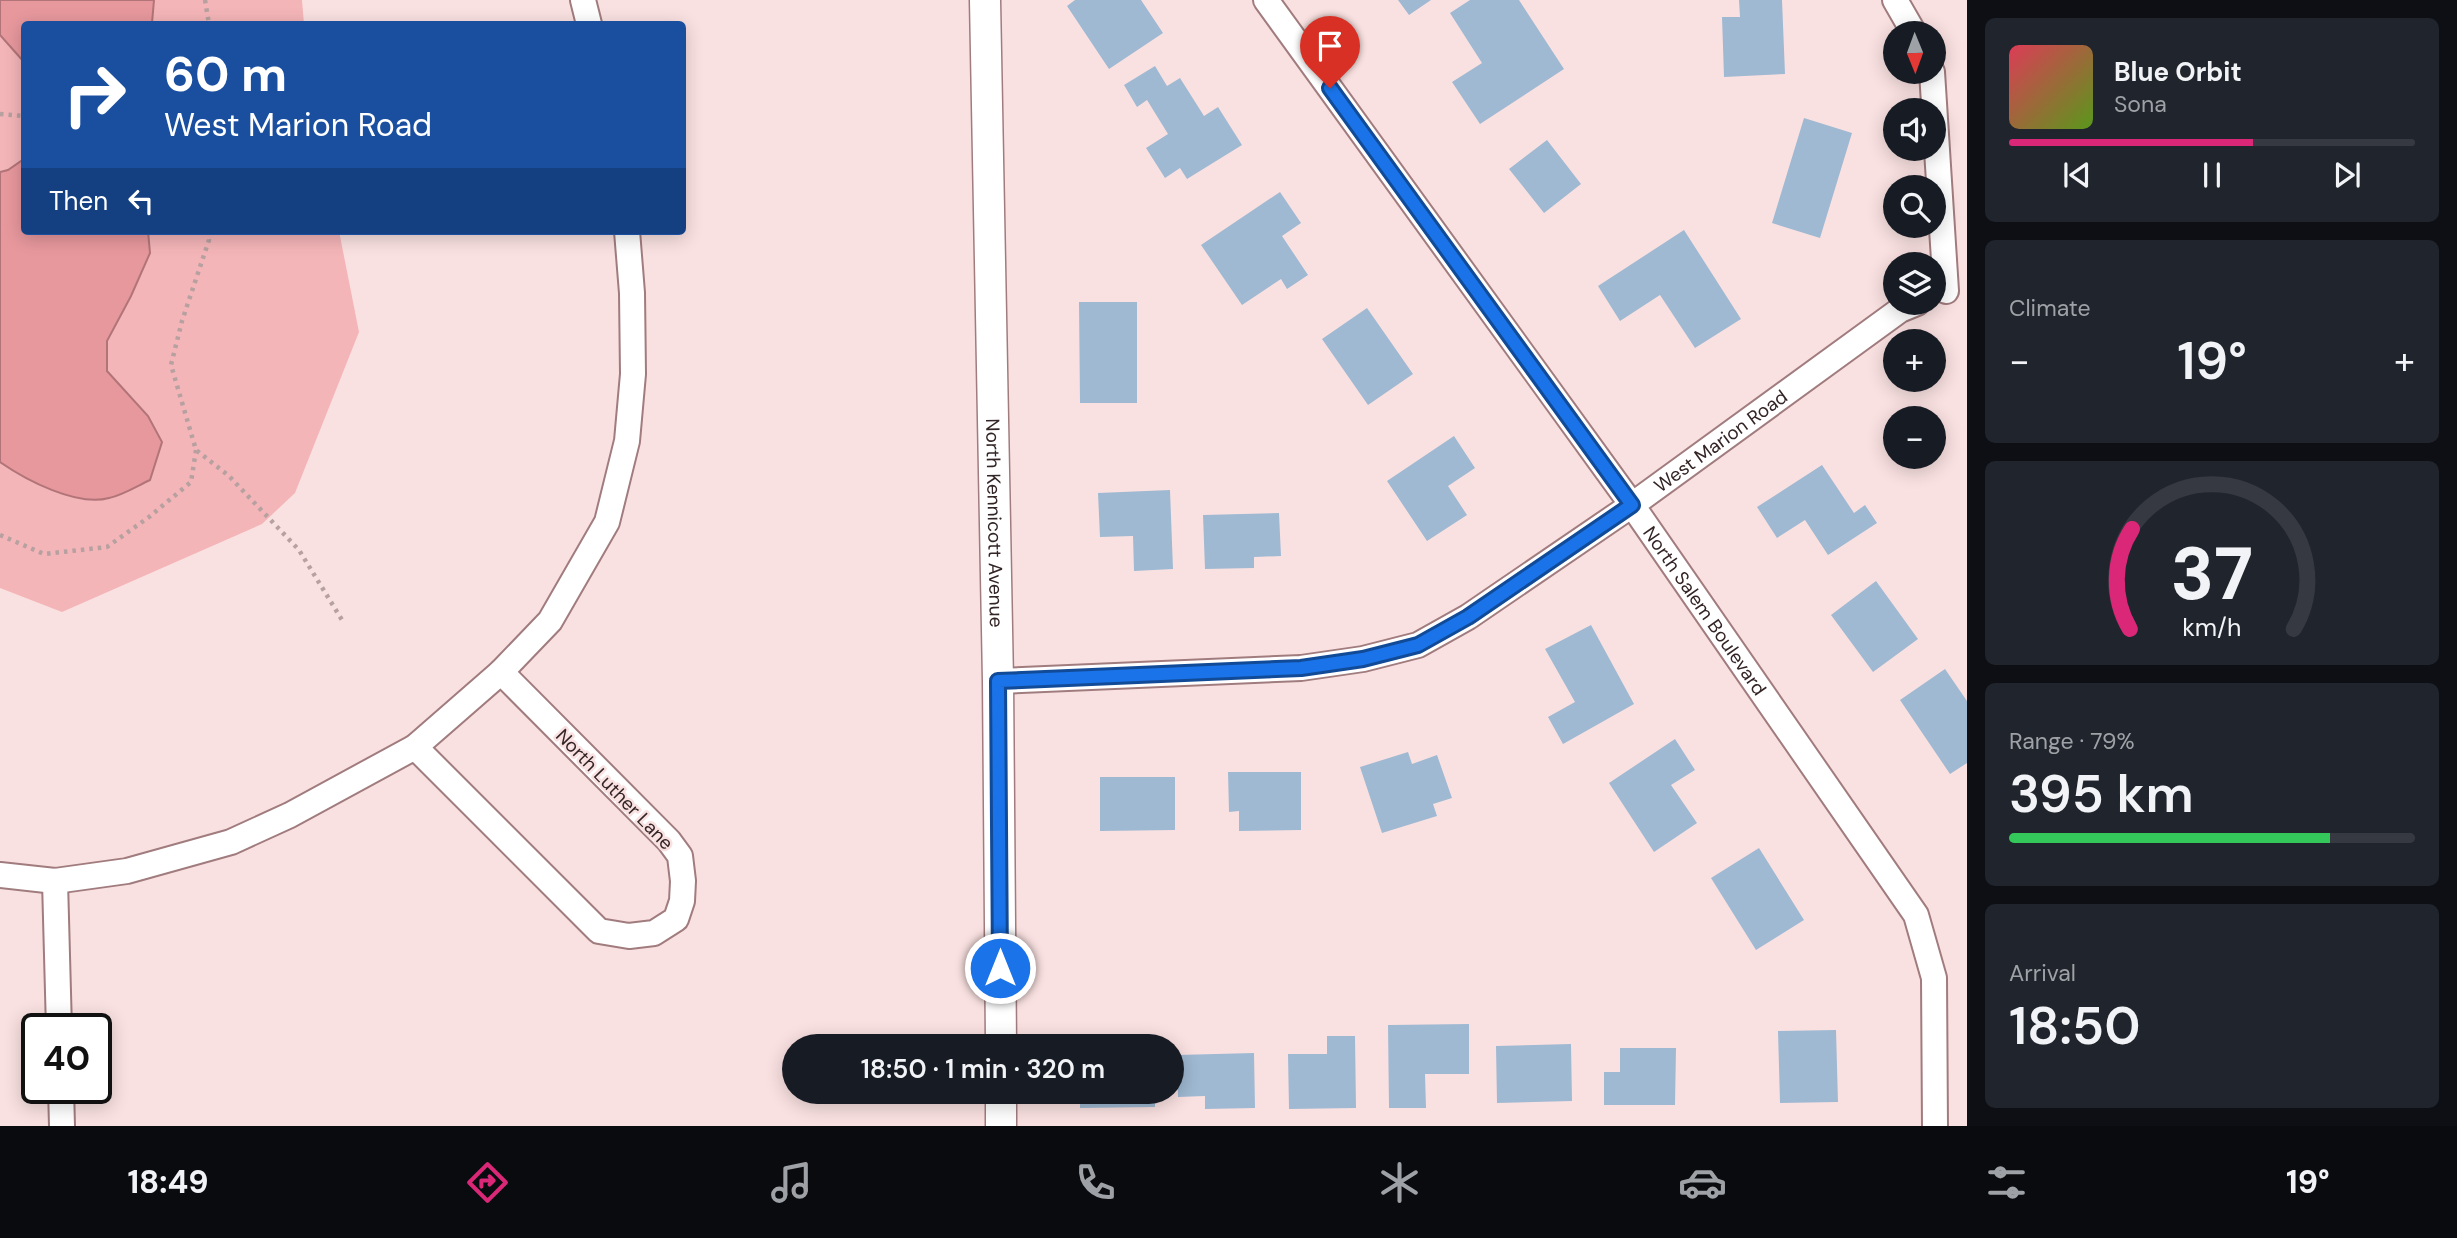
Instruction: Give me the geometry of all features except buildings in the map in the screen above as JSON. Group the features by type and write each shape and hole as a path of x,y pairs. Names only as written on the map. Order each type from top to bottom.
{"street":[{"path":"583,0 588,21"},
{"name":"North Kennicott Avenue","path":"985,0 998,681 1001,1034"},
{"name":"North Salem Boulevard","path":"1266,0 1632,505 1916,915 1934,978 1935,1126"},
{"path":"1895,0 1907,21"},
{"path":"1933,84 1949,292"},
{"path":"0,875 55,881 127,871 231,842 290,815 415,747 501,672 550,621 607,522 627,441 633,374 632,293 627,235"},
{"name":"West Marion Road","path":"998,681 1301,668 1363,659 1418,645 1468,617 1632,505 1893,315"},
{"name":"North Luther Lane","path":"415,747 599,932 629,936 654,933 676,919 682,901 680,856 669,841 501,672"},
{"path":"55,881 59,1013"},
{"path":"61,1104 62,1126"},
{"path":"1001,1104 1001,1126"}],"path":[{"path":"205,0 208,21"},
{"path":"0,114 21,116"},
{"path":"0,536 44,554 107,547 191,482 196,450 170,365 209,240 208,235"},
{"path":"196,450 229,477 299,550 342,620"}],"shaded area":[{"path":"0,0 302,0 304,21 21,21 21,235 340,235 359,332 295,493 262,524 62,612 0,588"},
{"path":"0,0 154,0 152,21 21,21 21,59 0,35"},
{"path":"21,161 21,235 148,235 150,253 107,341 107,371 148,416 162,442 150,480 125,493 96,500 82,499 37,484 0,462 0,172"}],"route":[{"path":"1000,968 998,681 1301,668 1363,659 1418,645 1468,617 1632,505 1330,88"}]}
